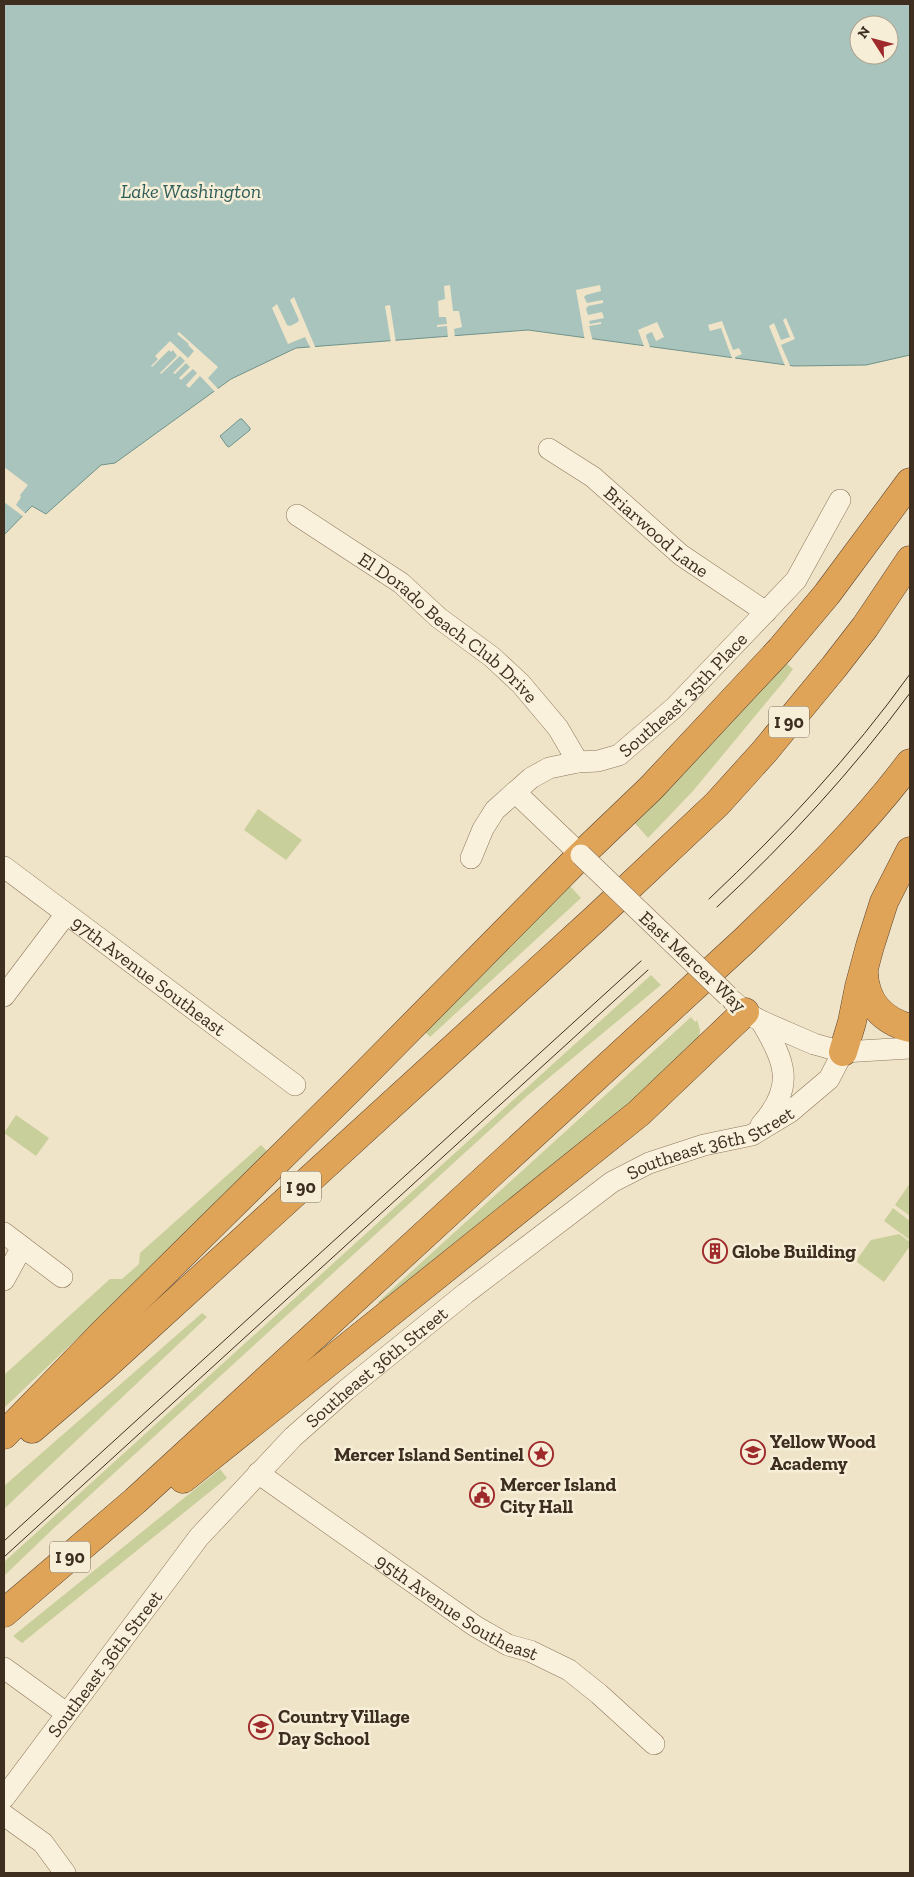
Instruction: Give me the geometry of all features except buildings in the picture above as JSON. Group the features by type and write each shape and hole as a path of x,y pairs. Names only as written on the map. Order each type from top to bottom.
{"highway":[{"path":"4,1435 103,1333 350,1090 581,855 651,788 780,650 827,594 910,482"},
{"name":"I 90","path":"4,1452 103,1368 596,918 717,804 777,737 834,667 865,626 910,560"},
{"name":"I 90","path":"4,1613 135,1501 752,933 823,862 910,763"},
{"path":"843,1052 852,1022 863,969 884,902 910,851"},
{"path":"863,969 868,996 875,1008 890,1021 910,1028"},
{"path":"135,1501 172,1488 639,1113 745,1010"}],"street":[{"name":"Briarwood Lane","path":"550,450 593,477 681,555 766,612"},
{"name":"Southeast 35th Place","path":"472,858 483,828 495,810 531,778 549,768 578,762 598,761 619,755 675,707 796,580 840,500"},
{"name":"El Dorado Beach Club Drive","path":"297,515 401,583 439,618 492,657 521,684 558,728 578,762"},
{"name":"East Mercer Way","path":"515,792 745,1010 814,1044 843,1052 910,1048"},
{"name":"97th Avenue Southeast","path":"4,867 295,1085"},
{"path":"4,996 66,914"},
{"path":"745,1010 781,1058 784,1081 780,1097 773,1111 752,1135"},
{"name":"Southeast 36th Street","path":"4,1798 199,1537 292,1437 346,1390 466,1294 612,1182 649,1162 704,1145 752,1135 790,1112 829,1079 843,1052"},
{"path":"4,1233 62,1277"},
{"path":"4,1280 22,1247"},
{"name":"95th Avenue Southeast","path":"258,1473 475,1626 508,1645 530,1651 569,1670 599,1694 654,1744"},
{"path":"4,1668 66,1713"},
{"path":"4,1815 43,1843 65,1873"}],"green space":[{"path":"785,662 793,669 785,680 693,791 648,838 632,820"},
{"path":"258,809 302,840 286,860 244,830"},
{"path":"570,886 581,898 430,1037 422,1029"},
{"path":"651,975 661,985 527,1096 54,1528 4,1576 4,1562"},
{"path":"691,1017 695,1022 697,1020 700,1030 699,1040 618,1116 383,1308 378,1302"},
{"path":"16,1115 49,1138 36,1156 4,1133"},
{"path":"261,1145 267,1151 105,1312 4,1408 4,1375 110,1279 122,1279 139,1264 140,1253"},
{"path":"910,1183 910,1216 895,1205"},
{"path":"893,1208 910,1221 910,1240 884,1221"},
{"path":"899,1234 910,1242 910,1246 884,1282 857,1262 871,1240"},
{"path":"202,1313 207,1317 4,1509 4,1486"},
{"path":"220,1469 227,1478 22,1643 13,1636"}],"water":[{"name":"Lake Washington","path":"4,4 910,4 910,355 866,365 794,366 528,330 296,348 231,379 115,463 101,465 46,514 32,506 4,535"},
{"path":"240,419 250,430 229,447 220,436"}],"pier":[{"path":"450,285 453,311 459,311 462,327 454,329 455,338 448,339 447,326 437,327 437,325 447,324 446,317 439,317 438,301 445,299 444,286"},
{"path":"600,285 601,291 584,297 587,303 603,300 603,303 588,306 586,309 588,315 602,312 604,318 589,321 590,324 601,322 601,324 589,326 593,342 585,341 576,290"},
{"path":"294,297 316,349 311,349 305,337 288,344 272,308 277,304 287,325 290,326 298,322 299,320 290,300"},
{"path":"390,305 396,343 391,343 385,306"},
{"path":"786,318 795,339 781,345 791,368 786,368 769,326 774,323 781,340 790,337 783,320"},
{"path":"722,321 733,350 739,348 742,354 735,357 736,361 733,361 721,328 710,331 708,325"},
{"path":"657,322 664,337 656,341 652,332 647,334 651,350 645,349 638,330"},
{"path":"179,332 218,367 208,378 219,390 216,393 200,376 189,388 186,385 197,373 193,369 181,380 179,378 190,367 186,363 175,374 173,373 185,361 180,356 160,373 177,356 173,350 171,352 169,350 151,366 158,359 155,356 170,341 188,358 194,351 177,334"},
{"path":"4,467 28,485 20,495 21,497 16,505 26,514 24,517 4,502"}],"tram line":[{"path":"709,899 790,819 840,763 910,674"},
{"path":"717,907 769,857 819,804 866,750 910,693"},
{"path":"4,1541 641,961"},
{"path":"4,1557 648,970"}],"place":[{"name":"Globe Building","path":"715,1251"},
{"name":"Yellow Wood Academy","path":"753,1452"},
{"name":"Mercer Island Sentinel","path":"541,1454"},
{"name":"Mercer Island City Hall","path":"482,1495"},
{"name":"Country Village Day School","path":"261,1727"}]}
